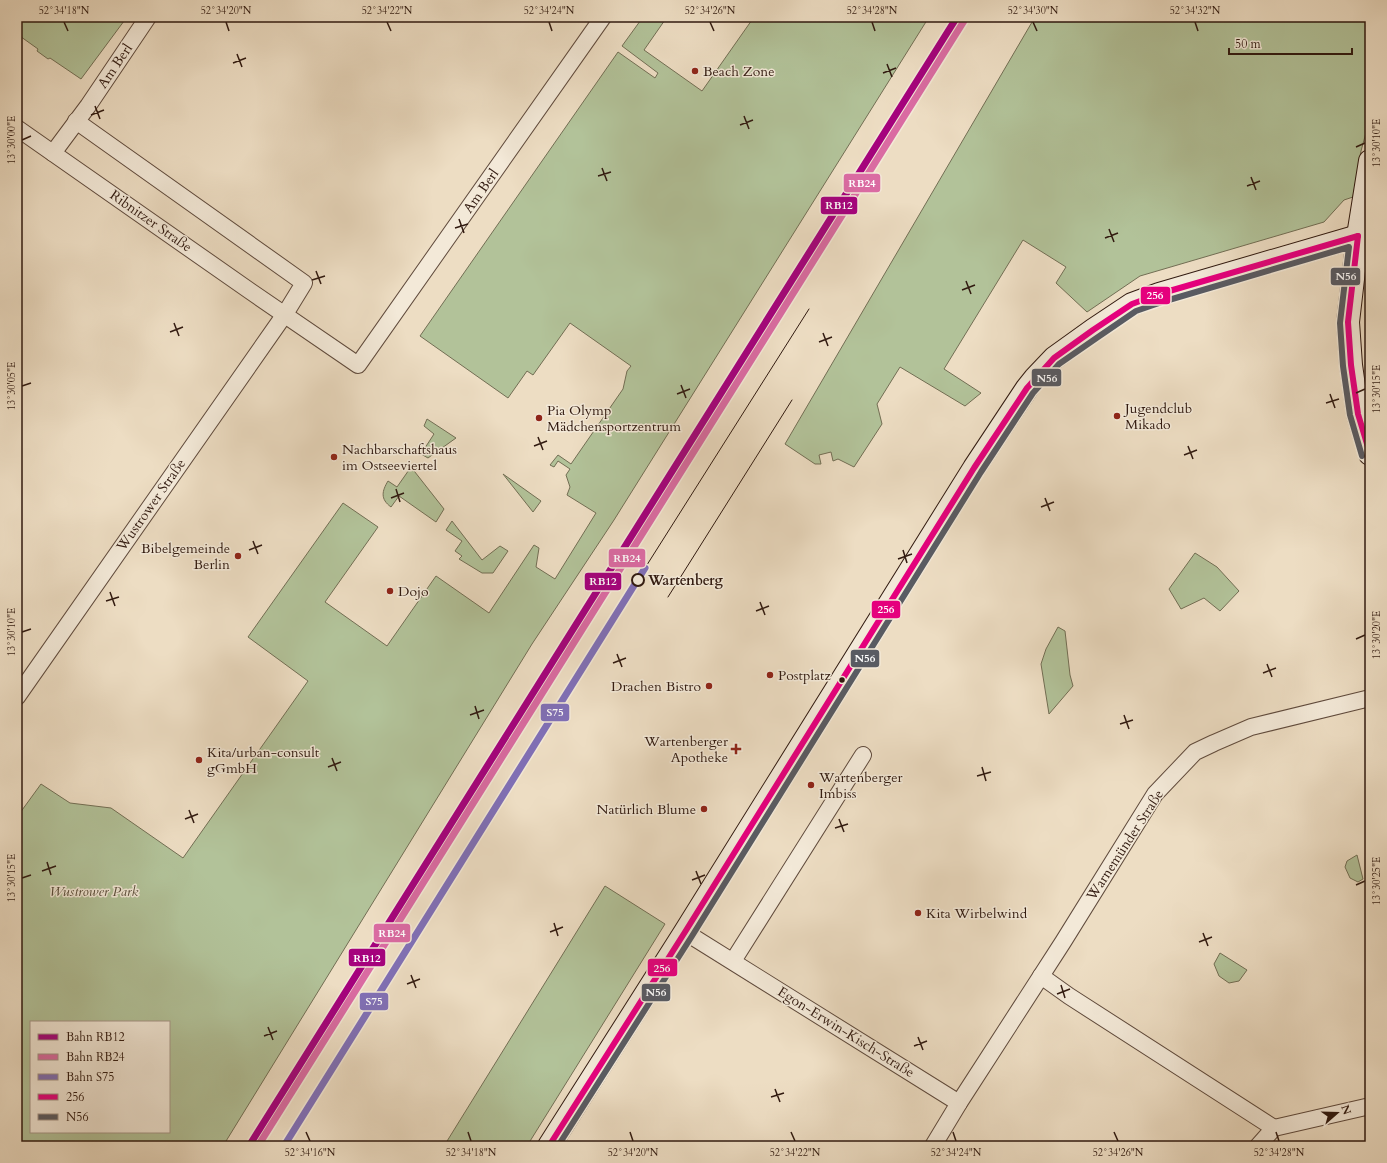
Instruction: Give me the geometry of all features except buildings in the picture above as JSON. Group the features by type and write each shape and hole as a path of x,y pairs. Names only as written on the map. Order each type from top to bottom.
{"street":[{"name":"Am Berl","path":"53,153 148,17"},
{"name":"Am Berl","path":"358,365 603,17"},
{"path":"76,121 304,283 285,314"},
{"name":"Ribnitzer Straße","path":"17,128 358,365"},
{"path":"1370,161 1364,234 1348,322 1351,365 1358,414 1370,454"},
{"path":"549,1146 970,474 1035,378 1054,358 1132,304 1159,294 1364,234"},
{"name":"Wustrower Straße","path":"17,697 285,314"},
{"name":"Warnemünder Straße","path":"933,1146 959,1102 1041,976 1155,794 1195,752 1251,727 1370,698"},
{"path":"733,961 863,755"},
{"name":"Egon-Erwin-Kisch-Straße","path":"684,932 959,1102"},
{"path":"1041,976 1069,996 1274,1128"},
{"path":"1258,1146 1274,1128 1370,1106"}],"green space":[{"path":"17,17 127,17 81,79 50,58 48,59 37,51 38,49 17,34"},
{"name":"Wustrower Park","path":"643,17 667,17 644,50 702,91 754,17 929,17 614,520 532,644 223,1146 17,1146 17,817 41,784 70,803 111,808 183,858 308,681 248,637 343,503 378,527 325,602 387,646 436,576 489,613 534,545 539,548 536,567 555,579 596,513 567,495 570,487 566,475 570,469 558,461 554,467 550,465 558,455 571,464 623,389 627,371 631,366 570,323 533,375 527,371 508,398 420,336 618,52 655,78 658,73 622,46"},
{"path":"1035,17 1370,17 1370,118 1361,151 1353,197 1344,200 1324,222 1140,276 1087,312 1056,283 1066,267 1023,240 944,369 981,393 965,406 900,367 877,404 882,424 854,467 838,459 833,461 831,452 819,455 821,464 815,464 785,444"},
{"path":"427,419 456,438 428,458 421,454 434,434 424,426"},
{"path":"411,467 444,509 436,522 399,496 391,507 385,501 383,492 388,481 397,487"},
{"path":"503,474 541,501 533,512"},
{"path":"452,521 482,560 500,546 508,551 493,573 482,573 459,559 462,556 455,551 462,541 446,530"},
{"path":"1195,553 1217,567 1239,591 1220,611 1204,598 1181,609 1169,589"},
{"path":"1058,627 1065,631 1070,675 1073,686 1049,714 1041,664 1046,649"},
{"path":"1357,855 1363,879 1358,882 1350,878 1345,867 1347,861"},
{"path":"605,886 665,924 527,1146 444,1146"},
{"path":"1220,953 1247,970 1239,981 1229,983 1219,976 1214,964"}],"tram line":[{"path":"645,568 809,309"},
{"path":"668,597 792,400"}],"rail line":[{"name":"RB12","path":"249,1146 957,17"},
{"name":"RB24","path":"258,1146 964,21"},
{"name":"S75","path":"284,1146 645,568"}],"transit line":[{"name":"256","path":"1358,236 1348,322 1351,365 1358,414 1370,454"},
{"name":"256","path":"549,1146 685,932 974,468 1027,388 1054,358 1132,304 1159,294 1358,236"},
{"name":"N56","path":"558,1146 692,936 981,472 1033,393 1059,364 1136,311 1349,247 1340,323 1343,366 1350,415 1362,456"}],"place":[{"name":"Beach Zone","path":"695,71"},
{"name":"Jugendclub Mikado","path":"1117,416"},
{"name":"Pia Olymp Mädchensportzentrum","path":"539,418"},
{"name":"Nachbarschaftshaus im Ostseeviertel","path":"334,457"},
{"name":"Bibelgemeinde Berlin","path":"238,556"},
{"name":"Wartenberg","path":"638,580"},
{"name":"Dojo","path":"390,591"},
{"name":"Postplatz","path":"770,675"},
{"name":"Drachen Bistro","path":"709,686"},
{"name":"Wartenberger Apotheke","path":"736,749"},
{"name":"Kita/urban-consult gGmbH","path":"199,760"},
{"name":"Wartenberger Imbiss","path":"811,785"},
{"name":"Natürlich Blume","path":"704,809"},
{"name":"Kita Wirbelwind","path":"918,913"}]}
